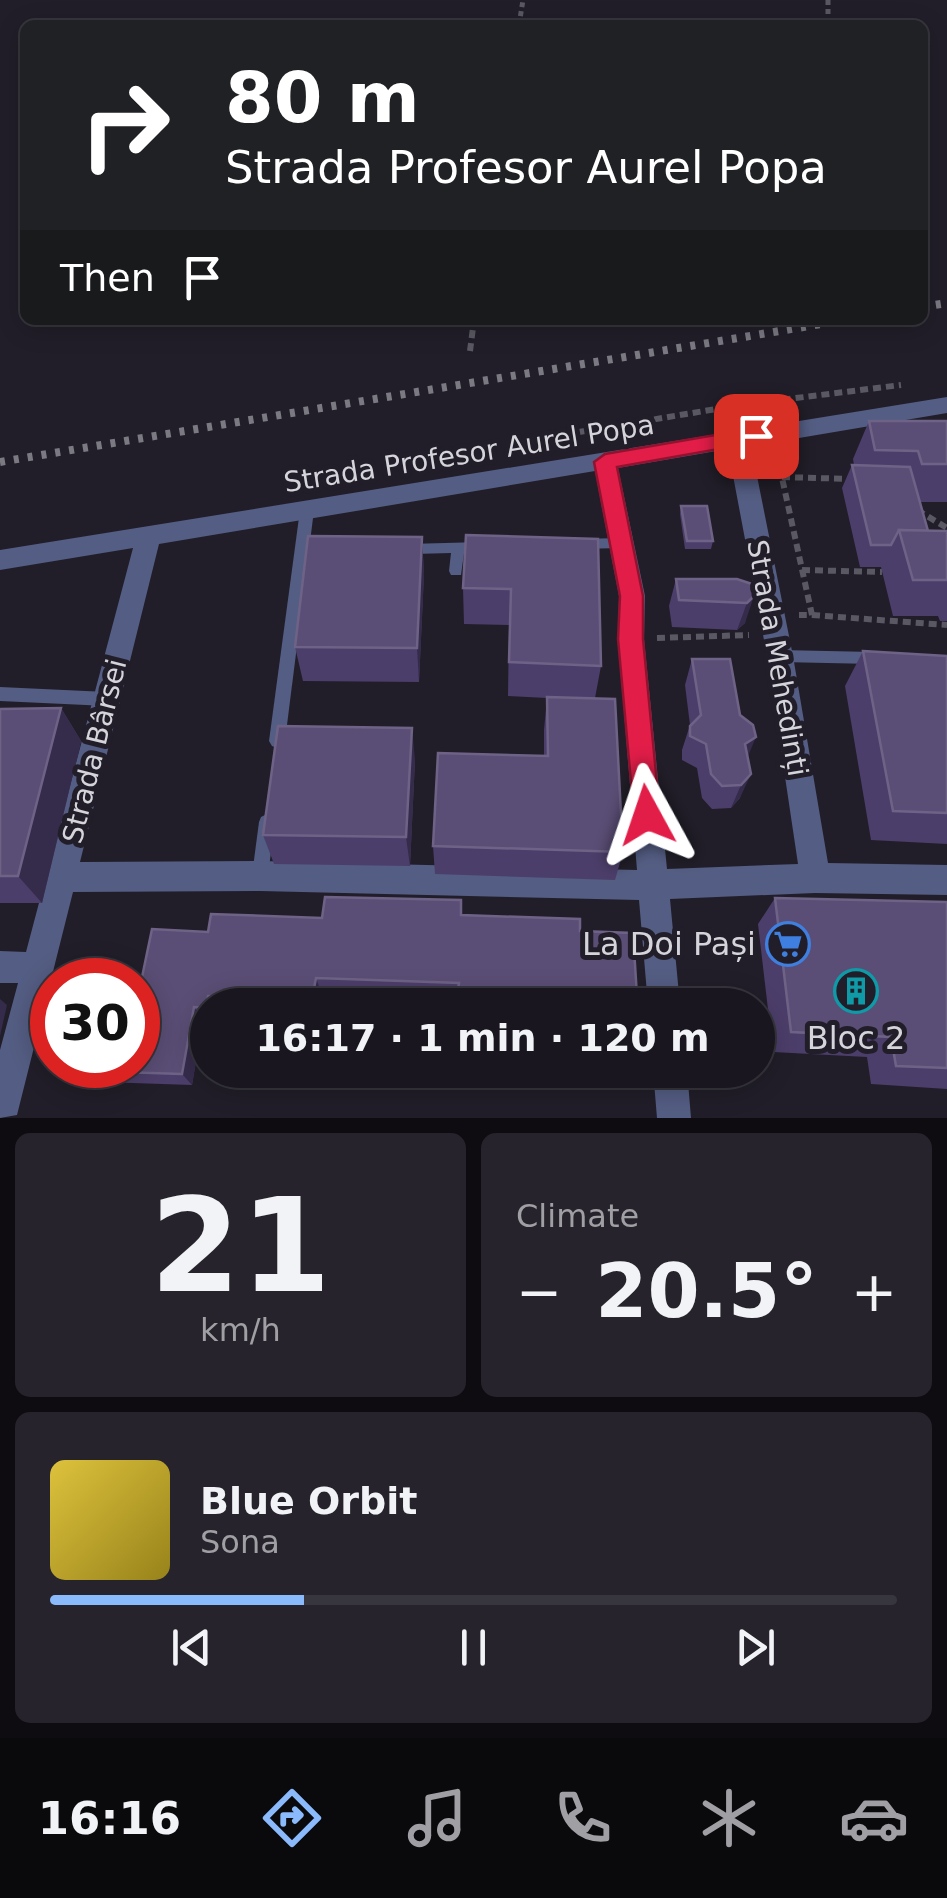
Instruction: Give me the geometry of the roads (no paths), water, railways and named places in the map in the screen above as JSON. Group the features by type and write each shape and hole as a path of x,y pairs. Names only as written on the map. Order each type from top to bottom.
{"street":[{"name":"Strada Profesor Aurel Popa","path":"0,560 947,405"},
{"name":"Strada Mehedinți","path":"738,439 780,635 816,878"},
{"path":"605,462 632,596 630,639 663,988"},
{"name":"Strada Bârsei","path":"41,958 149,534"},
{"path":"62,877 260,876 654,885 816,878 947,880"},
{"path":"0,967 30,968"},
{"name":"Strada Bârsei","path":"0,1116 30,999"},
{"path":"672,1088 674,1118"}],"lane":[{"path":"275,760 307,510"},
{"path":"556,545 622,543"},
{"path":"408,569 408,549 498,546"},
{"path":"456,571 458,548"},
{"path":"780,635 889,659"},
{"path":"0,694 107,699"},
{"path":"260,876 270,799"}],"railway":[{"path":"928,306 947,303"},
{"path":"0,462 815,325"}],"place":[{"name":"La Doi Pași","path":"788,944"},
{"name":"Bloc 2","path":"856,991"}]}
